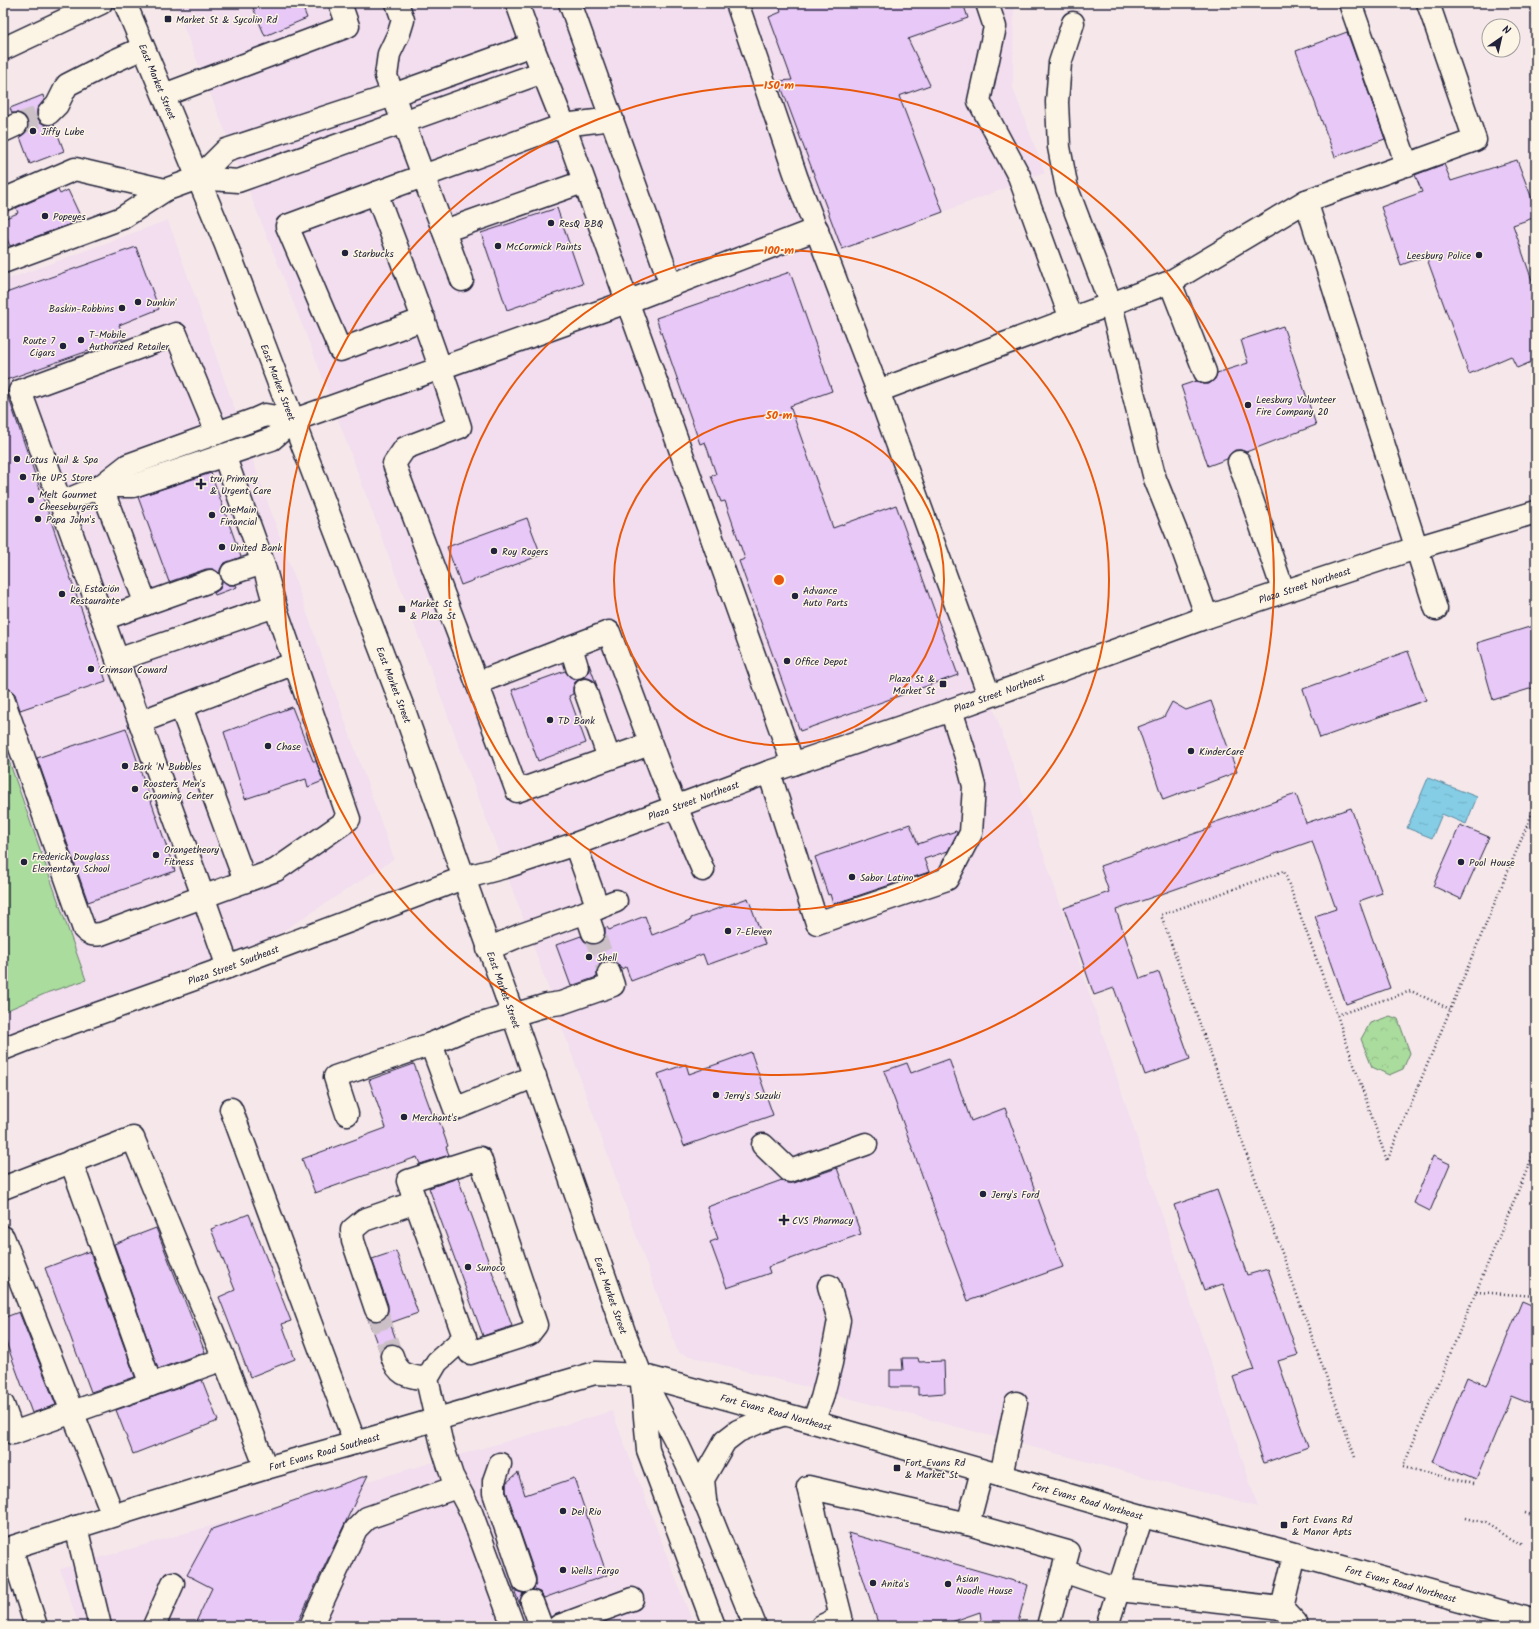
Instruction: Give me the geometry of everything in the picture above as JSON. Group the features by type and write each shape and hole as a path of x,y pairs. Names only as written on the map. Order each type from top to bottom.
{"main road":[{"path":"3,48 101,3"},
{"name":"East Market Street","path":"125,3 229,252 405,713 624,1332 641,1375 678,1445 706,1505 755,1626"},
{"path":"164,95 348,26 340,3"},
{"path":"397,3 403,20 399,33 389,54 386,76 462,280"},
{"path":"517,3 564,125 583,182 793,764"},
{"path":"570,3 671,285"},
{"path":"737,3 798,179 878,391 989,695"},
{"path":"987,3 995,27 979,101 1019,176 1071,319"},
{"path":"1350,3 1407,164"},
{"path":"878,391 1170,282 1306,201 1475,140 1428,3"},
{"path":"1072,23 1060,63 1057,102 1059,147 1068,189 1111,305 1156,479 1207,616"},
{"path":"198,178 226,150 393,95 532,45"},
{"path":"50,113 57,105 66,85 143,48"},
{"path":"3,262 122,218 165,190 198,178 238,180 543,72"},
{"path":"424,319 340,350 287,226 564,125 612,119"},
{"path":"3,200 74,169 165,190"},
{"path":"444,231 583,182"},
{"path":"376,193 424,319 460,428 405,448 394,464 517,791 650,744"},
{"path":"1306,201 1436,609"},
{"path":"101,486 134,486 272,439 294,420 627,302 817,229"},
{"path":"1170,282 1205,372"},
{"path":"217,433 176,334 11,394 60,503 204,896 228,967"},
{"path":"60,503 101,486 128,465 266,415 294,420"},
{"path":"3,699 84,929 93,935 101,934 276,870 349,819 275,606 263,563 224,455"},
{"path":"1239,462 1283,590"},
{"path":"101,486 146,604"},
{"name":"Plaza Street Northeast","path":"463,878 505,867 575,844 769,772 951,710 1207,616 1283,590 1536,512"},
{"path":"232,573 263,563"},
{"path":"103,619 210,581"},
{"path":"117,660 275,606"},
{"path":"477,683 574,657 609,632 675,808 703,870"},
{"path":"140,722 295,663"},
{"path":"585,690 610,758"},
{"path":"181,707 245,881"},
{"path":"769,772 817,923 947,878 971,833 974,786 951,710"},
{"path":"575,844 600,907 593,932"},
{"name":"Plaza Street Southeast","path":"3,1049 228,967 463,878"},
{"path":"488,949 521,935 600,907"},
{"path":"347,1114 335,1077 431,1044 471,1027 547,1005 561,1003 613,985 609,973"},
{"path":"431,1044 455,1109 534,1076"},
{"path":"230,1109 355,1443"},
{"path":"3,1188 133,1138 224,1359 266,1468"},
{"path":"763,1145 790,1171 866,1144"},
{"path":"480,1158 536,1325 529,1334 470,1353 465,1337 427,1237 408,1181 480,1158"},
{"path":"71,1161 151,1385"},
{"path":"376,1309 353,1241 352,1230 364,1220 416,1202"},
{"path":"3,1237 113,1515"},
{"path":"813,1422 822,1398 831,1363 839,1320 829,1286"},
{"path":"465,1337 437,1362 427,1378 442,1445 457,1487 472,1512 513,1626"},
{"path":"392,1356 396,1367 406,1376 427,1378"},
{"path":"3,1405 14,1433 224,1359"},
{"name":"Fort Evans Road Southeast","path":"36,1626 7,1549 266,1468 594,1373 641,1375"},
{"name":"East Market Street","path":"641,1375 648,1450 714,1626"},
{"name":"Fort Evans Road Northeast","path":"641,1375 785,1414 1142,1516 1295,1554 1536,1621"},
{"path":"968,1524 992,1474 1016,1403"},
{"path":"706,1505 704,1478 725,1441 738,1431 785,1414"},
{"path":"500,1464 494,1481 494,1492 524,1581"},
{"path":"311,1626 356,1529 367,1518 457,1487"},
{"path":"822,1626 841,1617 808,1487 968,1524 1068,1552 1048,1626"},
{"path":"1107,1626 1142,1516"},
{"path":"76,1527 100,1626"},
{"path":"1282,1608 1295,1554"},
{"path":"1063,1571 1119,1590 1282,1608 1296,1623 1296,1626"},
{"path":"154,1626 174,1583"},
{"path":"559,1626 632,1599"},
{"path":"532,1602 541,1626"}],"path":[{"path":"1355,1457 1161,915 1284,871 1387,1162 1536,804"},
{"path":"1336,1015 1411,990 1450,1009"},
{"path":"1474,1484 1403,1467 1536,1148"},
{"path":"1476,1292 1536,1296"},
{"path":"1525,1512 1536,1516"},
{"path":"1465,1518 1485,1523 1521,1544"}],"shaded area":[{"path":"174,3 1014,3 1013,88 1045,173 828,256 989,695 1048,867 1258,1507 678,1353 531,940 316,360"},
{"path":"168,220 394,859 228,967 3,1049 3,281"},
{"path":"612,1411 694,1626 79,1626 60,1569"}],"green space":[{"name":"Frederick Douglass Elementary School","path":"3,744 86,980 49,992 3,1012"},
{"path":"1390,1016 1398,1019 1410,1053 1403,1069 1389,1075 1372,1067 1361,1039 1370,1023"}],"water":[{"path":"1428,778 1477,797 1466,824 1442,814 1432,838 1407,828"}],"building":[{"path":"251,3 301,3 307,18 265,36"},
{"path":"778,3 963,3 968,18 908,39 930,85 899,96 943,212 842,249 779,81 792,80 769,17 781,12"},
{"path":"1347,32 1385,139 1335,157 1296,51"},
{"path":"43,95 44,100 37,109 37,117 40,122 45,125 54,124 64,151 30,164 20,137 26,132 28,127 27,120 23,115 12,113 10,108"},
{"name":"Leesburg Police","path":"1517,160 1536,209 1536,217 1513,225 1536,292 1536,360 1517,368 1511,356 1469,374 1426,256 1401,265 1381,207 1422,192 1415,175 1444,164 1451,181"},
{"name":"Popeyes","path":"58,190 60,194 68,190 82,220 10,246 3,230 3,219 18,213 16,208"},
{"path":"557,208 583,284 507,310 481,233"},
{"path":"136,247 159,309 119,325 125,338 3,381 3,294"},
{"path":"790,272 832,391 790,406 833,528 896,505 958,675 800,731 739,561 745,559 725,501 721,502 711,476 716,474 705,442 700,444 656,318"},
{"name":"Leesburg Volunteer Fire Company 20","path":"1283,326 1316,425 1246,452 1235,450 1227,459 1208,466 1181,386 1196,381 1203,384 1209,384 1215,379 1217,373 1248,363 1241,340"},
{"path":"6,390 106,681 20,710 15,694 6,687 3,677 3,391"},
{"path":"211,473 241,557 223,564 220,574 213,569 206,569 169,582 138,497"},
{"name":"Roy Rogers","path":"527,518 541,555 461,585 447,547"},
{"path":"222,580 229,585 236,585 237,587 215,595 214,593 220,589"},
{"path":"1536,625 1536,687 1493,700 1477,643"},
{"path":"1408,651 1426,700 1320,738 1303,689"},
{"path":"589,664 597,686 593,680 582,678 589,670"},
{"name":"TD Bank","path":"565,671 574,679 580,679 575,682 573,694 569,696 586,743 538,761 512,690"},
{"path":"1211,701 1237,772 1163,800 1138,727 1164,717 1172,702 1186,710"},
{"name":"Chase","path":"292,707 313,761 316,761 323,781 308,787 306,779 245,799 224,732"},
{"path":"126,728 175,871 88,902 37,758"},
{"path":"1296,794 1306,823 1351,808 1382,893 1359,901 1390,988 1346,1004 1315,916 1336,909 1312,841 1116,910 1140,979 1159,972 1190,1059 1145,1075 1114,988 1094,995 1064,908 1109,892 1100,866 1211,828 1210,824"},
{"path":"910,824 918,844 956,831 957,833 948,851 924,859 929,872 833,904 830,894 828,895 815,857"},
{"name":"Pool House","path":"1460,825 1489,837 1461,899 1433,886"},
{"path":"748,898 765,944 707,965 703,954 631,981 626,967 621,969 617,963 605,961 599,965 597,977 571,986 556,945 581,936 585,942 597,944 603,940 605,928 607,927 609,930 645,916 652,935 691,920 691,918"},
{"name":"Jerry's Suzuki","path":"751,1052 773,1115 684,1146 658,1074 686,1064 689,1074"},
{"name":"Jerry's Ford","path":"949,1059 971,1121 1005,1108 1063,1267 968,1301 884,1071 907,1063 911,1073"},
{"path":"414,1064 433,1116 437,1115 448,1146 446,1147 449,1155 420,1164 417,1157 315,1193 302,1159 386,1128 369,1080"},
{"path":"1433,1156 1450,1164 1430,1211 1414,1203"},
{"name":"CVS Pharmacy","path":"837,1168 861,1234 768,1267 770,1273 727,1288 710,1242 718,1239 707,1207 782,1180 788,1183 794,1183"},
{"path":"458,1178 512,1326 483,1336 429,1188"},
{"path":"1217,1190 1247,1275 1268,1269 1298,1355 1278,1361 1308,1447 1264,1463 1233,1377 1254,1370 1223,1284 1204,1290 1174,1205"},
{"path":"249,1214 291,1321 282,1324 295,1359 250,1377 219,1297 235,1290 211,1229"},
{"path":"156,1228 205,1352 158,1369 114,1244"},
{"path":"396,1251 418,1313 390,1323 398,1345 387,1344 380,1352 368,1319 380,1321 385,1318 388,1312 388,1305 372,1259"},
{"path":"90,1252 135,1377 91,1392 45,1268"},
{"path":"1522,1301 1536,1307 1536,1392 1531,1404 1511,1396 1476,1480 1432,1462 1467,1377 1487,1386"},
{"path":"19,1312 56,1405 32,1413 3,1334 3,1318"},
{"path":"902,1358 918,1358 919,1362 944,1361 945,1393 918,1395 918,1387 890,1387 890,1370 903,1370"},
{"path":"202,1380 218,1421 133,1454 116,1410"},
{"path":"518,1473 525,1495 574,1478 607,1575 544,1598 540,1592 533,1590 536,1584 536,1577 506,1491 506,1483"},
{"path":"368,1475 296,1626 194,1626 212,1588 187,1575 212,1529"},
{"path":"848,1533 1028,1585 1017,1626 982,1626 980,1612 940,1626 879,1626"},
{"path":"513,1587 516,1591 523,1593 520,1600 520,1605"}],"tunnel":[{"path":"16,125 49,113"},
{"path":"593,932 609,973"},
{"path":"376,1309 392,1356"}],"place":[{"name":"Market St & Sycolin Rd","path":"168,19"},
{"name":"Jiffy Lube","path":"33,131"},
{"name":"Popeyes","path":"45,216"},
{"name":"ResQ BBQ","path":"551,223"},
{"name":"McCormick Paints","path":"498,246"},
{"name":"Starbucks","path":"345,253"},
{"name":"Leesburg Police","path":"1479,255"},
{"name":"Dunkin'","path":"138,302"},
{"name":"Baskin-Robbins","path":"122,308"},
{"name":"T-Mobile Authorized Retailer","path":"81,340"},
{"name":"Route 7 Cigars","path":"63,346"},
{"name":"Leesburg Volunteer Fire Company 20","path":"1248,405"},
{"name":"Lotus Nail & Spa","path":"17,459"},
{"name":"The UPS Store","path":"23,477"},
{"name":"tru Primary & Urgent Care","path":"201,484"},
{"name":"Melt Gourmet Cheeseburgers","path":"31,500"},
{"name":"OneMain Financial","path":"212,515"},
{"name":"Papa John's","path":"38,519"},
{"name":"United Bank","path":"222,547"},
{"name":"Roy Rogers","path":"494,551"},
{"name":"La Estación Restaurante","path":"62,594"},
{"name":"Advance Auto Parts","path":"795,596"},
{"name":"Market St & Plaza St","path":"402,609"},
{"name":"Office Depot","path":"787,661"},
{"name":"Crimson Coward","path":"91,669"},
{"name":"Plaza St & Market St","path":"943,684"},
{"name":"TD Bank","path":"550,720"},
{"name":"Chase","path":"268,746"},
{"name":"KinderCare","path":"1191,751"},
{"name":"Bark 'N Bubbles","path":"125,766"},
{"name":"Roosters Men's Grooming Center","path":"135,789"},
{"name":"Orangetheory Fitness","path":"156,855"},
{"name":"Frederick Douglass Elementary School","path":"24,862"},
{"name":"Pool House","path":"1461,862"},
{"name":"Sabor Latino","path":"852,877"},
{"name":"7-Eleven","path":"728,931"},
{"name":"Shell","path":"589,957"},
{"name":"Jerry's Suzuki","path":"716,1095"},
{"name":"Merchant's","path":"404,1117"},
{"name":"Jerry's Ford","path":"983,1194"},
{"name":"CVS Pharmacy","path":"784,1220"},
{"name":"Sunoco","path":"468,1267"},
{"name":"Fort Evans Rd & Market St","path":"897,1468"},
{"name":"Del Rio","path":"563,1511"},
{"name":"Fort Evans Rd & Manor Apts","path":"1284,1525"},
{"name":"Wells Fargo","path":"563,1570"},
{"name":"Anita's","path":"873,1583"},
{"name":"Asian Noodle House","path":"948,1584"}]}
